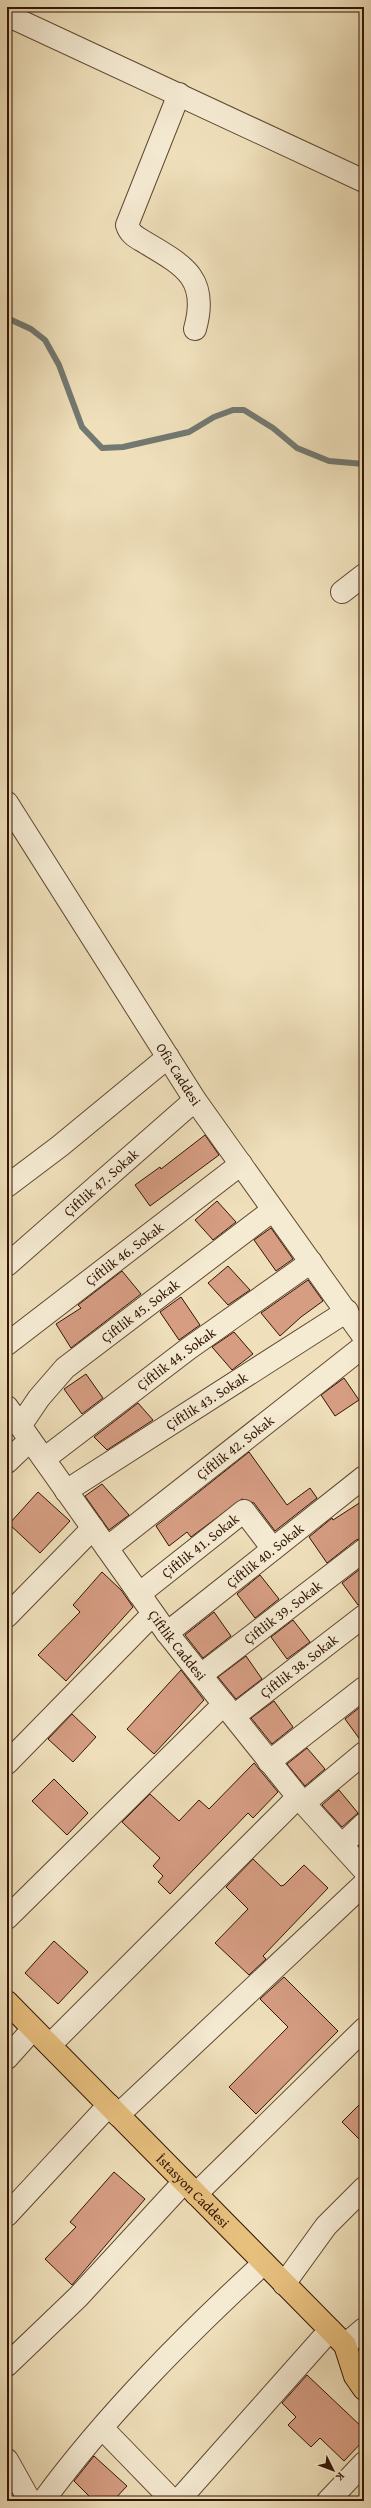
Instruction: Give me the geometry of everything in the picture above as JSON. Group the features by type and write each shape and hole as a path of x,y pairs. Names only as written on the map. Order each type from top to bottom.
{"main road":[{"name":"İstasyon Caddesi","path":"7,2002 284,2284 347,2342 355,2376 364,2389"}],"street":[{"path":"7,15 364,181"},
{"path":"178,94 127,225 133,235 175,260 189,274 200,300 200,309 195,329"},
{"path":"342,592 364,575"},
{"name":"Ofis Caddesi","path":"7,803 195,1100 347,1311 364,1337"},
{"path":"7,1186 60,1146 168,1057"},
{"name":"Çiftlik 47. Sokak","path":"7,1265 195,1100"},
{"name":"Çiftlik 46. Sokak","path":"7,1344 241,1164"},
{"name":"Çiftlik 45. Sokak","path":"7,1462 25,1433 44,1392 65,1368 273,1210"},
{"name":"Çiftlik 44. Sokak","path":"44,1459 188,1349 311,1262"},
{"name":"Çiftlik 43. Sokak","path":"66,1491 347,1311"},
{"name":"Çiftlik 42. Sokak","path":"106,1548 364,1346"},
{"name":"Çiftlik Caddesi","path":"7,1407 167,1633 269,1762 364,1870"},
{"name":"Çiftlik 40. Sokak","path":"167,1633 364,1477"},
{"name":"Çiftlik 41. Sokak","path":"138,1594 244,1512 273,1549"},
{"path":"7,1616 92,1528"},
{"name":"Çiftlik 39. Sokak","path":"201,1676 364,1550"},
{"path":"7,1763 153,1614"},
{"name":"Çiftlik 38. Sokak","path":"7,1918 229,1710 364,1616"},
{"path":"269,1762 364,1688"},
{"path":"50,2045 301,1800 364,1753"},
{"path":"342,1845 364,1824"},
{"path":"7,2216 114,2110 364,1884"},
{"path":"7,2058 34,2029"},
{"path":"7,2365 190,2188 364,2029"},
{"path":"284,2284 326,2226 364,2188"},
{"path":"43,2501 103,2429 165,2359 207,2315 264,2263"},
{"path":"178,2501 347,2342 364,2329"},
{"path":"103,2429 173,2501"},
{"path":"7,2460 30,2501"},
{"path":"328,2501 364,2463"}],"building":[{"path":"205,1135 219,1155 150,1206 135,1185 160,1167 161,1169"},
{"path":"217,1201 236,1222 213,1240 195,1220"},
{"path":"271,1228 293,1259 276,1271 254,1240"},
{"path":"228,1266 250,1290 228,1305 208,1283"},
{"path":"122,1271 141,1294 71,1348 56,1324 81,1308 78,1305"},
{"path":"308,1280 323,1301 301,1317 280,1336 261,1313"},
{"path":"181,1297 200,1325 179,1340 160,1312"},
{"path":"234,1332 253,1354 232,1370 212,1347"},
{"path":"86,1374 103,1398 82,1414 64,1389"},
{"path":"344,1378 359,1400 335,1416 321,1395"},
{"path":"138,1403 153,1420 107,1450 94,1437"},
{"path":"249,1452 287,1505 310,1488 317,1498 275,1531 254,1503 242,1499 191,1537 187,1532 169,1546 156,1526"},
{"path":"102,1484 129,1515 109,1530 85,1496"},
{"path":"38,1492 70,1521 40,1553 9,1524"},
{"path":"364,1500 364,1538 356,1540 327,1563 309,1537 332,1518 333,1520"},
{"path":"364,1566 364,1604 358,1605 342,1583"},
{"path":"102,1572 121,1590 133,1607 66,1681 38,1655 80,1612 73,1605"},
{"path":"260,1575 279,1599 255,1618 237,1594"},
{"path":"214,1612 231,1636 203,1658 185,1635"},
{"path":"293,1620 310,1642 287,1659 271,1637"},
{"path":"246,1656 262,1679 236,1699 218,1677"},
{"path":"181,1670 204,1700 154,1754 127,1729"},
{"path":"274,1701 293,1727 272,1744 251,1718"},
{"path":"364,1704 364,1741 361,1741 345,1719"},
{"path":"72,1714 96,1737 73,1762 48,1739"},
{"path":"307,1748 325,1769 305,1786 287,1764"},
{"path":"254,1763 278,1792 253,1818 248,1813 170,1894 158,1882 163,1876 153,1866 160,1858 122,1822 150,1794 179,1821 199,1800 209,1809"},
{"path":"54,1779 88,1813 67,1835 32,1801"},
{"path":"339,1790 358,1813 342,1827 322,1805"},
{"path":"253,1859 281,1886 284,1885 304,1865 328,1888 263,1956 266,1959 249,1975 215,1943 248,1909 226,1887"},
{"path":"54,1941 88,1972 58,2004 25,1973"},
{"path":"284,1977 338,2031 256,2114 229,2087 288,2027 260,1999"},
{"path":"364,2100 364,2144 342,2122"},
{"path":"114,2172 145,2199 72,2285 45,2259 76,2227 70,2222"},
{"path":"307,2375 364,2429 364,2440 344,2461 320,2438 311,2447 288,2425 296,2417 282,2403"},
{"path":"94,2456 127,2486 113,2501 94,2501 74,2481"}],"waterway":[{"path":"7,318 31,329 45,340 59,365 82,427 102,448 123,447 189,432 214,417 233,410 244,410 273,428 297,448 329,461 364,464"}]}
